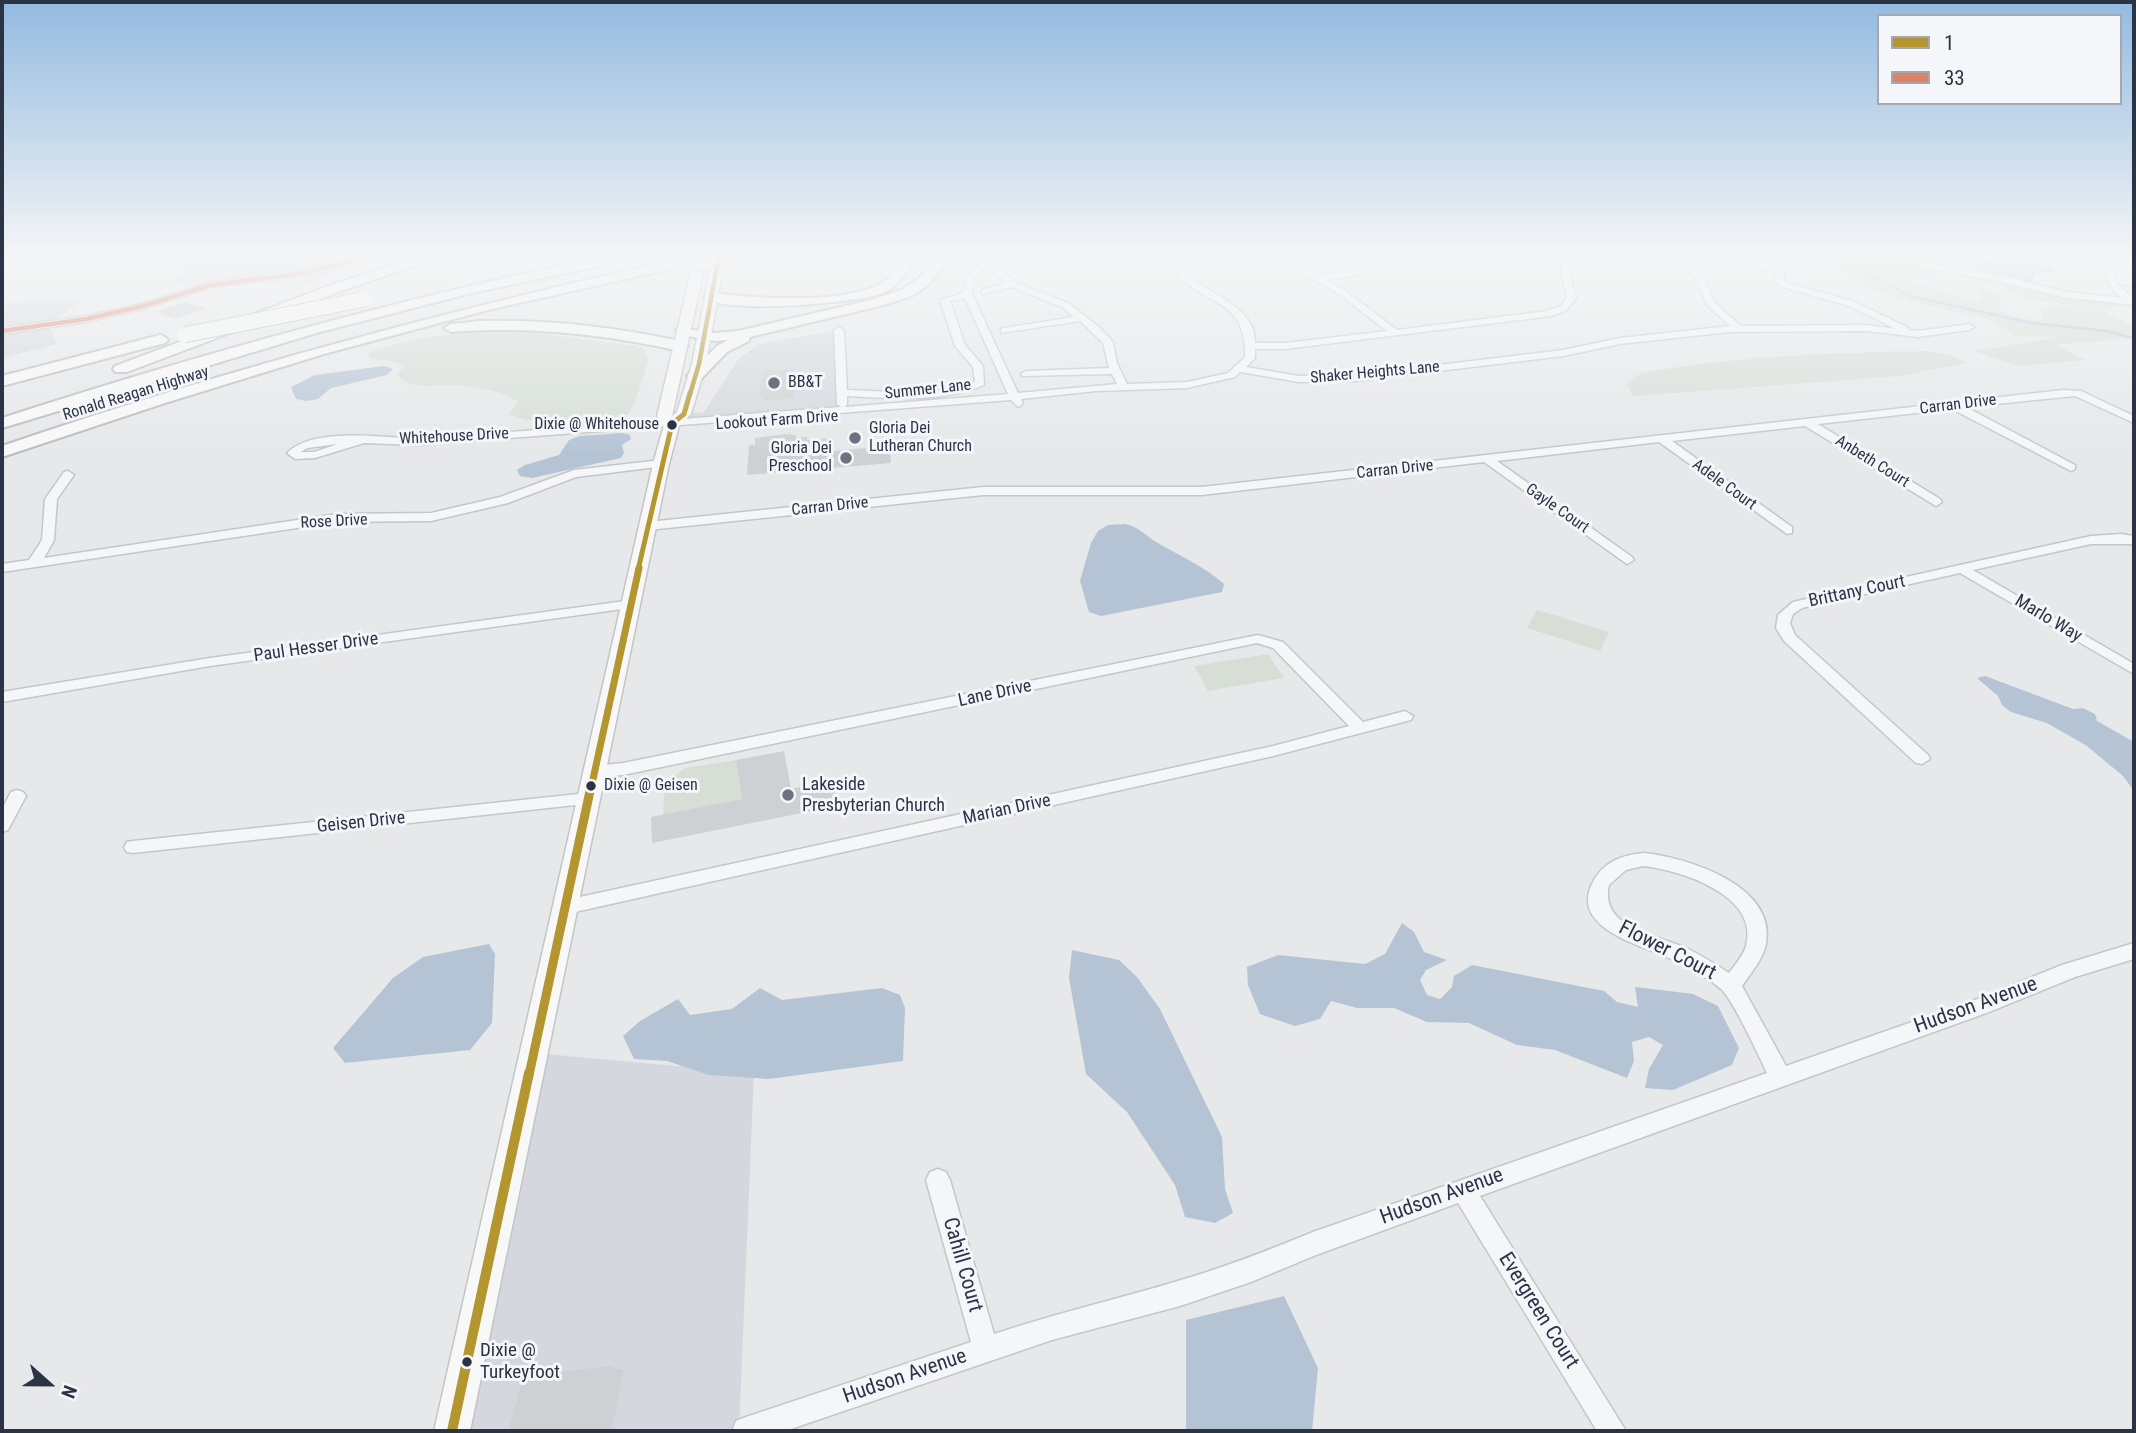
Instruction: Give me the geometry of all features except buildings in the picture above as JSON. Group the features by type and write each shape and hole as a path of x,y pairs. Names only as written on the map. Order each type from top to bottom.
{"highway":[{"path":"2,413 246,322"},
{"path":"2,381 184,335 250,322"},
{"name":"Ronald Reagan Highway","path":"2,423 177,367 338,322"},
{"name":"Ronald Reagan Highway","path":"2,437 181,379 383,322"},
{"path":"2,452 119,412 425,322"},
{"path":"282,362 422,333 496,324 561,326 682,339 720,337 795,322"},
{"path":"695,376 722,349 757,331"},
{"path":"2,467 53,439 119,412"}],"main road":[{"path":"672,424 664,416 686,322"},
{"path":"452,1431 661,464 672,424 684,414 706,322"}],"street":[{"path":"2,331 66,322"},
{"name":"Summer Lane","path":"841,393 869,396 956,390 980,383 978,366 960,346 952,322"},
{"path":"980,322 1016,401"},
{"path":"1004,331 1059,322"},
{"path":"1086,322 1108,342 1116,372 1124,388"},
{"path":"1240,369 1251,358 1252,346 1244,322"},
{"path":"1381,322 1396,333"},
{"path":"1252,346 1285,346 1487,322"},
{"path":"1731,322 1739,329"},
{"path":"1869,322 1869,328"},
{"path":"1893,322 1909,333"},
{"name":"Shaker Heights Lane","path":"1240,369 1298,379 1376,376 1563,353 1620,341 1739,329 1869,328 1929,333 1969,327"},
{"path":"839,330 842,413"},
{"name":"Lookout Farm Drive","path":"672,424 696,426 1016,401 1048,402 1124,388 1201,384 1224,378 1240,369"},
{"path":"1026,374 1116,372"},
{"name":"Carran Drive","path":"648,526 983,491 1202,491 2077,393 2134,420"},
{"path":"1955,405 2071,467"},
{"name":"Anbeth Court","path":"1808,423 1936,502"},
{"name":"Whitehouse Drive","path":"362,440 305,457 295,456 293,453 304,445 316,442 362,440 417,442 672,424"},
{"name":"Adele Court","path":"1662,439 1787,530"},
{"name":"Gayle Court","path":"1487,459 1627,560"},
{"name":"Rose Drive","path":"2,568 337,518 384,520 443,515 504,500 574,474 661,464"},
{"path":"34,563 48,540 51,499 68,475"},
{"name":"Brittany Court","path":"1922,759 1789,638 1782,627 1786,611 1798,605 2105,538 2134,540"},
{"name":"Marlo Way","path":"1962,569 2134,670"},
{"name":"Paul Hesser Drive","path":"2,697 211,662 632,604"},
{"name":"Lane Drive","path":"594,772 623,769 873,719 1258,639 1278,645 1361,729"},
{"name":"Marian Drive","path":"565,906 1130,783 1361,729 1405,716"},
{"path":"2,826 17,796"},
{"name":"Geisen Drive","path":"133,847 588,799"},
{"name":"Flower Court","path":"1731,985 1751,958 1758,935 1749,906 1727,888 1694,872 1632,860 1614,867 1599,883 1596,895 1598,907 1609,922 1640,939 1670,949 1702,965 1731,985 1780,1076"},
{"name":"Hudson Avenue","path":"746,1431 1052,1327 1180,1293 1251,1270 1313,1244 1982,1006 2069,971 2134,951"},
{"name":"Cahill Court","path":"938,1180 986,1349"},
{"name":"Evergreen Court","path":"1463,1190 1612,1431"}],"shaded area":[{"path":"2,322 53,322 49,325 57,344 2,358"},
{"path":"1994,322 2124,322 2134,327 2134,342 2131,338 2056,345 2085,360 2019,366 1975,351 2060,337 2016,336"},
{"path":"501,328 642,347 649,359 630,411 618,421 604,425 569,426 520,418 509,414 518,402 504,395 454,385 409,384 397,375 404,366 392,361 371,359 367,353 416,339"},
{"path":"839,330 842,408 672,424 684,414 704,412 739,358 760,344"},
{"path":"1926,351 1952,356 1966,363 1900,376 1633,396 1627,384 1641,373 1748,359"},
{"path":"1537,610 1609,632 1600,651 1527,628"},
{"path":"1268,654 1284,678 1208,691 1194,666"},
{"path":"736,760 742,799 663,815 665,783 685,768"},
{"path":"534,1053 754,1073 739,1431 452,1431"}],"water":[{"path":"384,366 393,369 387,375 331,388 318,399 296,399 291,387 315,375"},
{"path":"623,433 630,435 631,439 622,445 624,453 621,458 532,478 520,476 517,470 559,455 569,440 579,436"},
{"path":"1125,524 1207,571 1224,584 1222,592 1101,616 1089,612 1080,581 1091,543 1098,531 1108,525"},
{"path":"1985,676 2073,709 2083,708 2095,714 2097,721 2134,742 2134,791 2123,776 2087,746 2047,723 2011,712 2002,705 1998,696 1977,678"},
{"path":"1402,923 1414,932 1424,952 1447,960 1426,970 1420,980 1427,995 1440,999 1452,987 1454,976 1472,965 1604,991 1617,1002 1638,1007 1635,987 1693,994 1718,1006 1739,1048 1732,1065 1673,1090 1645,1088 1649,1069 1663,1045 1649,1037 1632,1042 1634,1061 1627,1078 1555,1050 1517,1045 1469,1023 1427,1022 1394,1008 1357,1008 1331,1001 1320,1019 1295,1026 1260,1014 1248,985 1247,967 1278,955 1365,964 1385,954"},
{"path":"489,944 495,954 492,1023 470,1050 345,1063 333,1048 393,978 423,957"},
{"path":"1072,950 1119,960 1137,977 1160,1009 1222,1137 1225,1189 1233,1213 1215,1223 1185,1217 1175,1185 1127,1112 1086,1074 1069,978"},
{"path":"760,988 782,1000 882,988 900,995 905,1008 903,1061 769,1079 709,1075 667,1061 634,1059 623,1036 640,1021 678,999 690,1015 732,1009"},
{"path":"1284,1296 1318,1368 1312,1431 1186,1431 1186,1320"}],"waterway":[{"path":"2026,322 2106,331 2132,338 2134,342"}],"transit line":[{"name":"33","path":"2,331 66,322"},
{"name":"1","path":"452,1431 661,464 672,424 684,414 699,364 707,322"}],"place":[{"name":"BB&T","path":"774,383"},
{"name":"Dixie @ Whitehouse","path":"672,425"},
{"name":"Gloria Dei Lutheran Church","path":"855,438"},
{"name":"Gloria Dei Preschool","path":"846,458"},
{"name":"Dixie @ Geisen","path":"591,786"},
{"name":"Lakeside Presbyterian Church","path":"788,795"},
{"name":"Dixie @ Turkeyfoot","path":"467,1362"}]}
